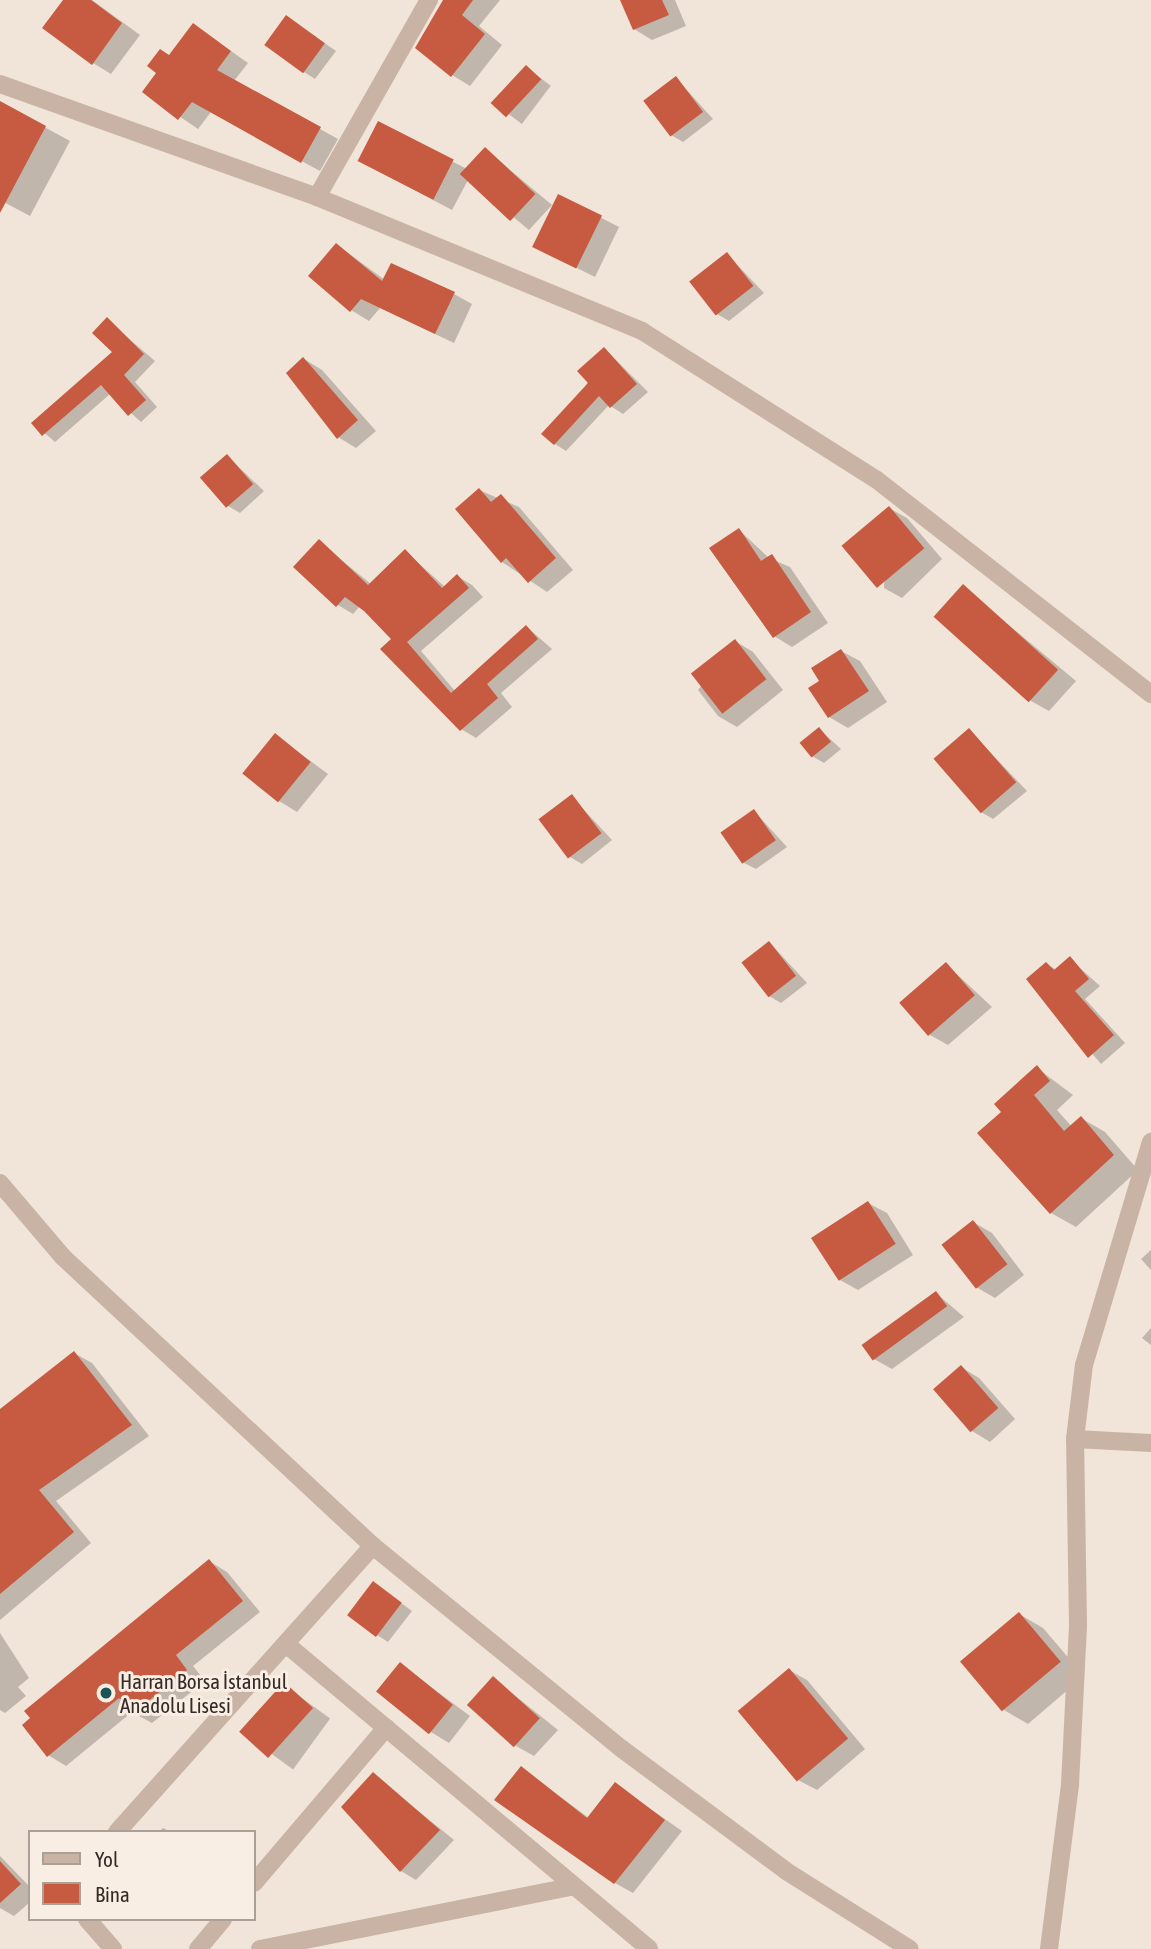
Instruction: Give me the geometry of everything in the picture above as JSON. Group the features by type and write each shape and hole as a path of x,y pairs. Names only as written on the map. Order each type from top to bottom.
{"street":[{"path":"317,197 429,0"},
{"path":"0,84 317,197 547,288 687,356 877,480 1151,694"},
{"path":"1049,1949 1070,1784 1078,1626 1075,1439 1094,1322 1139,1199 1151,1142"},
{"path":"0,1182 63,1257 373,1546 633,1757 786,1871 908,1949"},
{"path":"1075,1439 1151,1443"},
{"path":"119,1830 373,1546"},
{"path":"286,1644 649,1949"},
{"path":"256,1882 386,1728"},
{"path":"260,1949 574,1886"},
{"path":"89,1921 113,1949"},
{"path":"198,1949 221,1921"}],"building":[{"path":"63,0 91,0 122,23 92,65 42,28"},
{"path":"443,0 473,0 462,15 485,34 451,77 415,48"},
{"path":"620,0 662,0 669,15 633,30"},
{"path":"286,15 325,43 303,73 264,45"},
{"path":"193,23 231,51 217,70 321,127 301,163 192,102 178,120 142,92 156,73 147,66 160,49 169,55"},
{"path":"526,65 541,79 506,117 491,103"},
{"path":"676,76 703,112 670,137 643,101"},
{"path":"0,101 46,126 0,213"},
{"path":"378,121 454,160 433,200 358,161"},
{"path":"485,147 535,194 510,221 460,174"},
{"path":"558,194 602,215 576,269 532,247"},
{"path":"336,243 382,281 391,263 455,292 435,334 361,299 350,312 308,276"},
{"path":"727,252 753,286 716,315 689,282"},
{"path":"107,317 144,354 124,375 146,400 128,416 101,385 42,436 31,423 112,352 92,333"},
{"path":"604,347 637,384 610,408 599,396 554,445 541,434 588,383 577,371"},
{"path":"303,357 358,420 337,439 286,373"},
{"path":"227,454 253,484 226,508 200,478"},
{"path":"479,488 491,502 501,494 556,558 528,583 506,558 501,563 455,509"},
{"path":"889,506 924,548 877,588 842,546"},
{"path":"739,528 761,561 772,554 811,612 773,638 709,548"},
{"path":"319,539 368,585 405,549 442,588 457,574 469,588 407,642 451,693 526,625 538,639 487,684 498,698 460,731 380,649 391,639 364,611 345,597 336,607 293,567"},
{"path":"963,584 1058,670 1029,702 934,617"},
{"path":"735,639 766,679 722,714 691,673"},
{"path":"841,649 869,691 828,718 808,688 819,681 811,668"},
{"path":"819,727 831,742 812,757 800,743"},
{"path":"969,728 1016,782 981,813 934,759"},
{"path":"275,733 311,762 278,802 242,773"},
{"path":"572,794 601,833 568,858 538,819"},
{"path":"754,809 776,840 742,864 720,833"},
{"path":"769,941 796,976 769,997 741,963"},
{"path":"1070,956 1089,979 1075,991 1114,1035 1088,1058 1026,979 1046,962 1054,970"},
{"path":"946,962 975,995 928,1036 899,1003"},
{"path":"1037,1065 1050,1081 1034,1095 1064,1131 1081,1116 1114,1155 1050,1214 977,1133 1001,1112 994,1104"},
{"path":"868,1201 896,1244 839,1281 811,1238"},
{"path":"973,1220 1007,1264 976,1289 941,1245"},
{"path":"936,1291 947,1306 873,1360 862,1345"},
{"path":"74,1351 132,1425 39,1490 74,1532 0,1594 0,1409"},
{"path":"961,1365 998,1408 970,1432 933,1389"},
{"path":"209,1559 243,1601 176,1655 187,1670 132,1714 119,1698 47,1757 22,1725 30,1718 24,1711"},
{"path":"373,1581 402,1603 376,1637 347,1615"},
{"path":"1019,1612 1061,1662 1002,1711 960,1661"},
{"path":"400,1662 453,1705 429,1734 376,1692"},
{"path":"789,1668 848,1738 797,1782 738,1711"},
{"path":"493,1676 540,1718 514,1747 467,1705"},
{"path":"284,1682 313,1708 268,1758 239,1732"},
{"path":"521,1766 587,1818 615,1782 665,1820 614,1884 494,1800"},
{"path":"373,1772 440,1830 400,1872 341,1807"},
{"path":"0,1861 21,1884 0,1903"}],"place":[{"name":"Harran Borsa İstanbul Anadolu Lisesi","path":"106,1693"}]}
